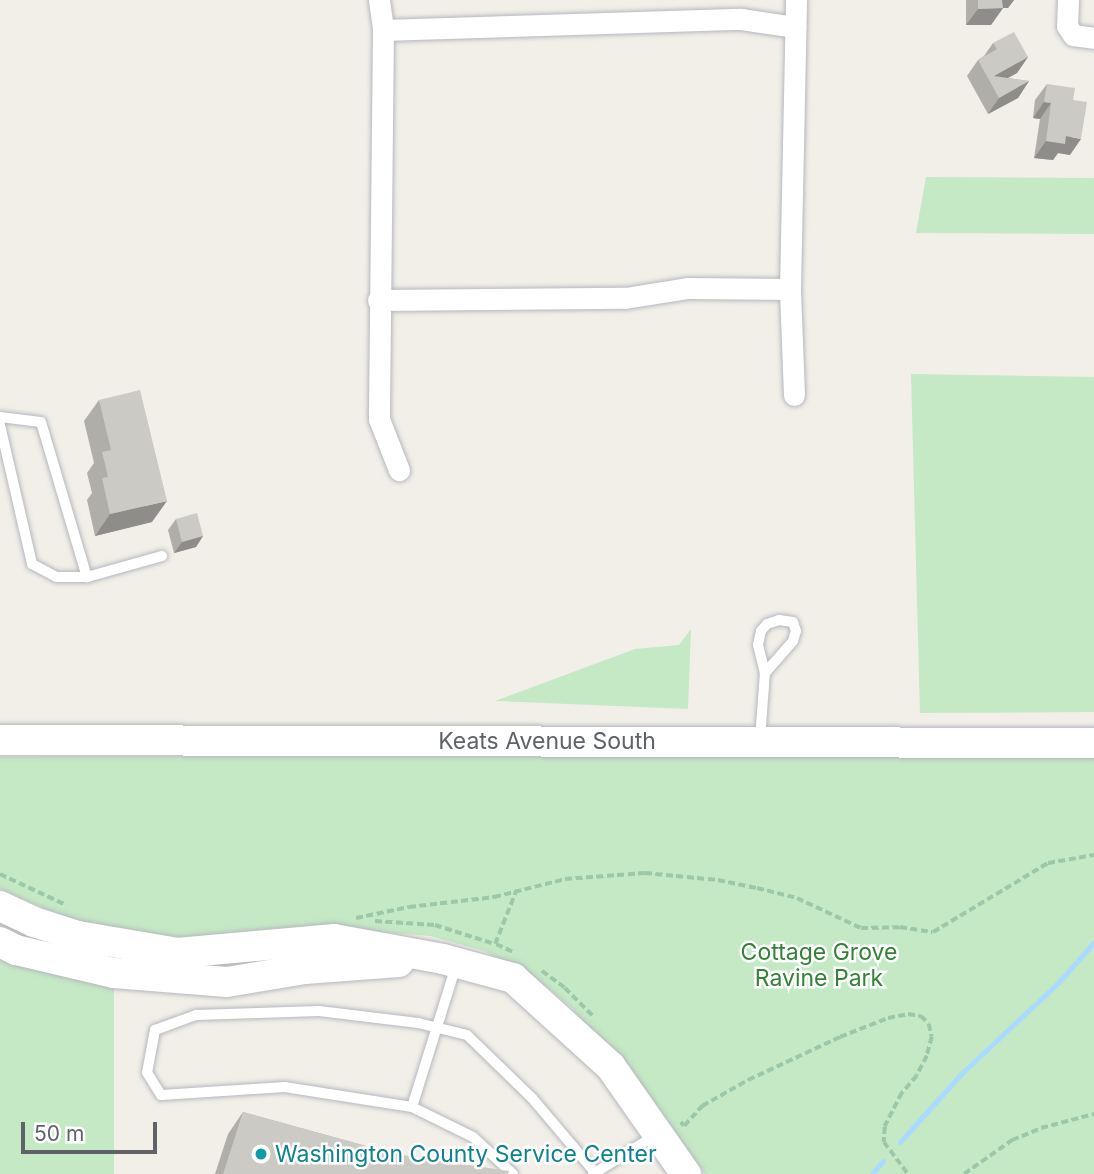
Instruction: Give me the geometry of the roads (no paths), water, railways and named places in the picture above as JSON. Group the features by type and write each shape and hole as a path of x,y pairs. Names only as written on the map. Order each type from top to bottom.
{"street":[{"path":"379,0 383,30 378,300 379,419 399,470"},
{"path":"794,395 790,289 796,0"},
{"path":"1068,0 1067,26 1073,35 1094,38"},
{"path":"383,30 741,19 795,27"},
{"path":"378,300 625,298 688,288 790,289"},
{"name":"Keats Avenue South","path":"0,740 1094,743"},
{"path":"0,906 34,922 78,936 177,953 334,940 450,961 513,978 611,1067 667,1125 686,1174"},
{"path":"0,942 16,950 114,973 226,982 305,969 450,961"}],"lane":[{"path":"0,417 41,422 87,577"},
{"path":"0,425 33,564 56,577 87,577 162,556"},
{"path":"760,742 765,673 758,645 761,631 767,624 779,620 793,622 796,631 793,641 765,673"},
{"path":"412,1107 436,1027 450,961"},
{"path":"513,1174 473,1137 412,1107 285,1087 161,1095 147,1073 155,1030 196,1015 319,1011 436,1027 467,1035 532,1098 594,1173 667,1125"}],"waterway":[{"path":"900,1142 962,1073 1059,982 1094,942"},
{"path":"872,1174 883,1161"}],"place":[{"name":"Washington County Service Center","path":"261,1154"}],"park label":[{"name":"Cottage Grove Ravine Park","path":"819,965"}]}
